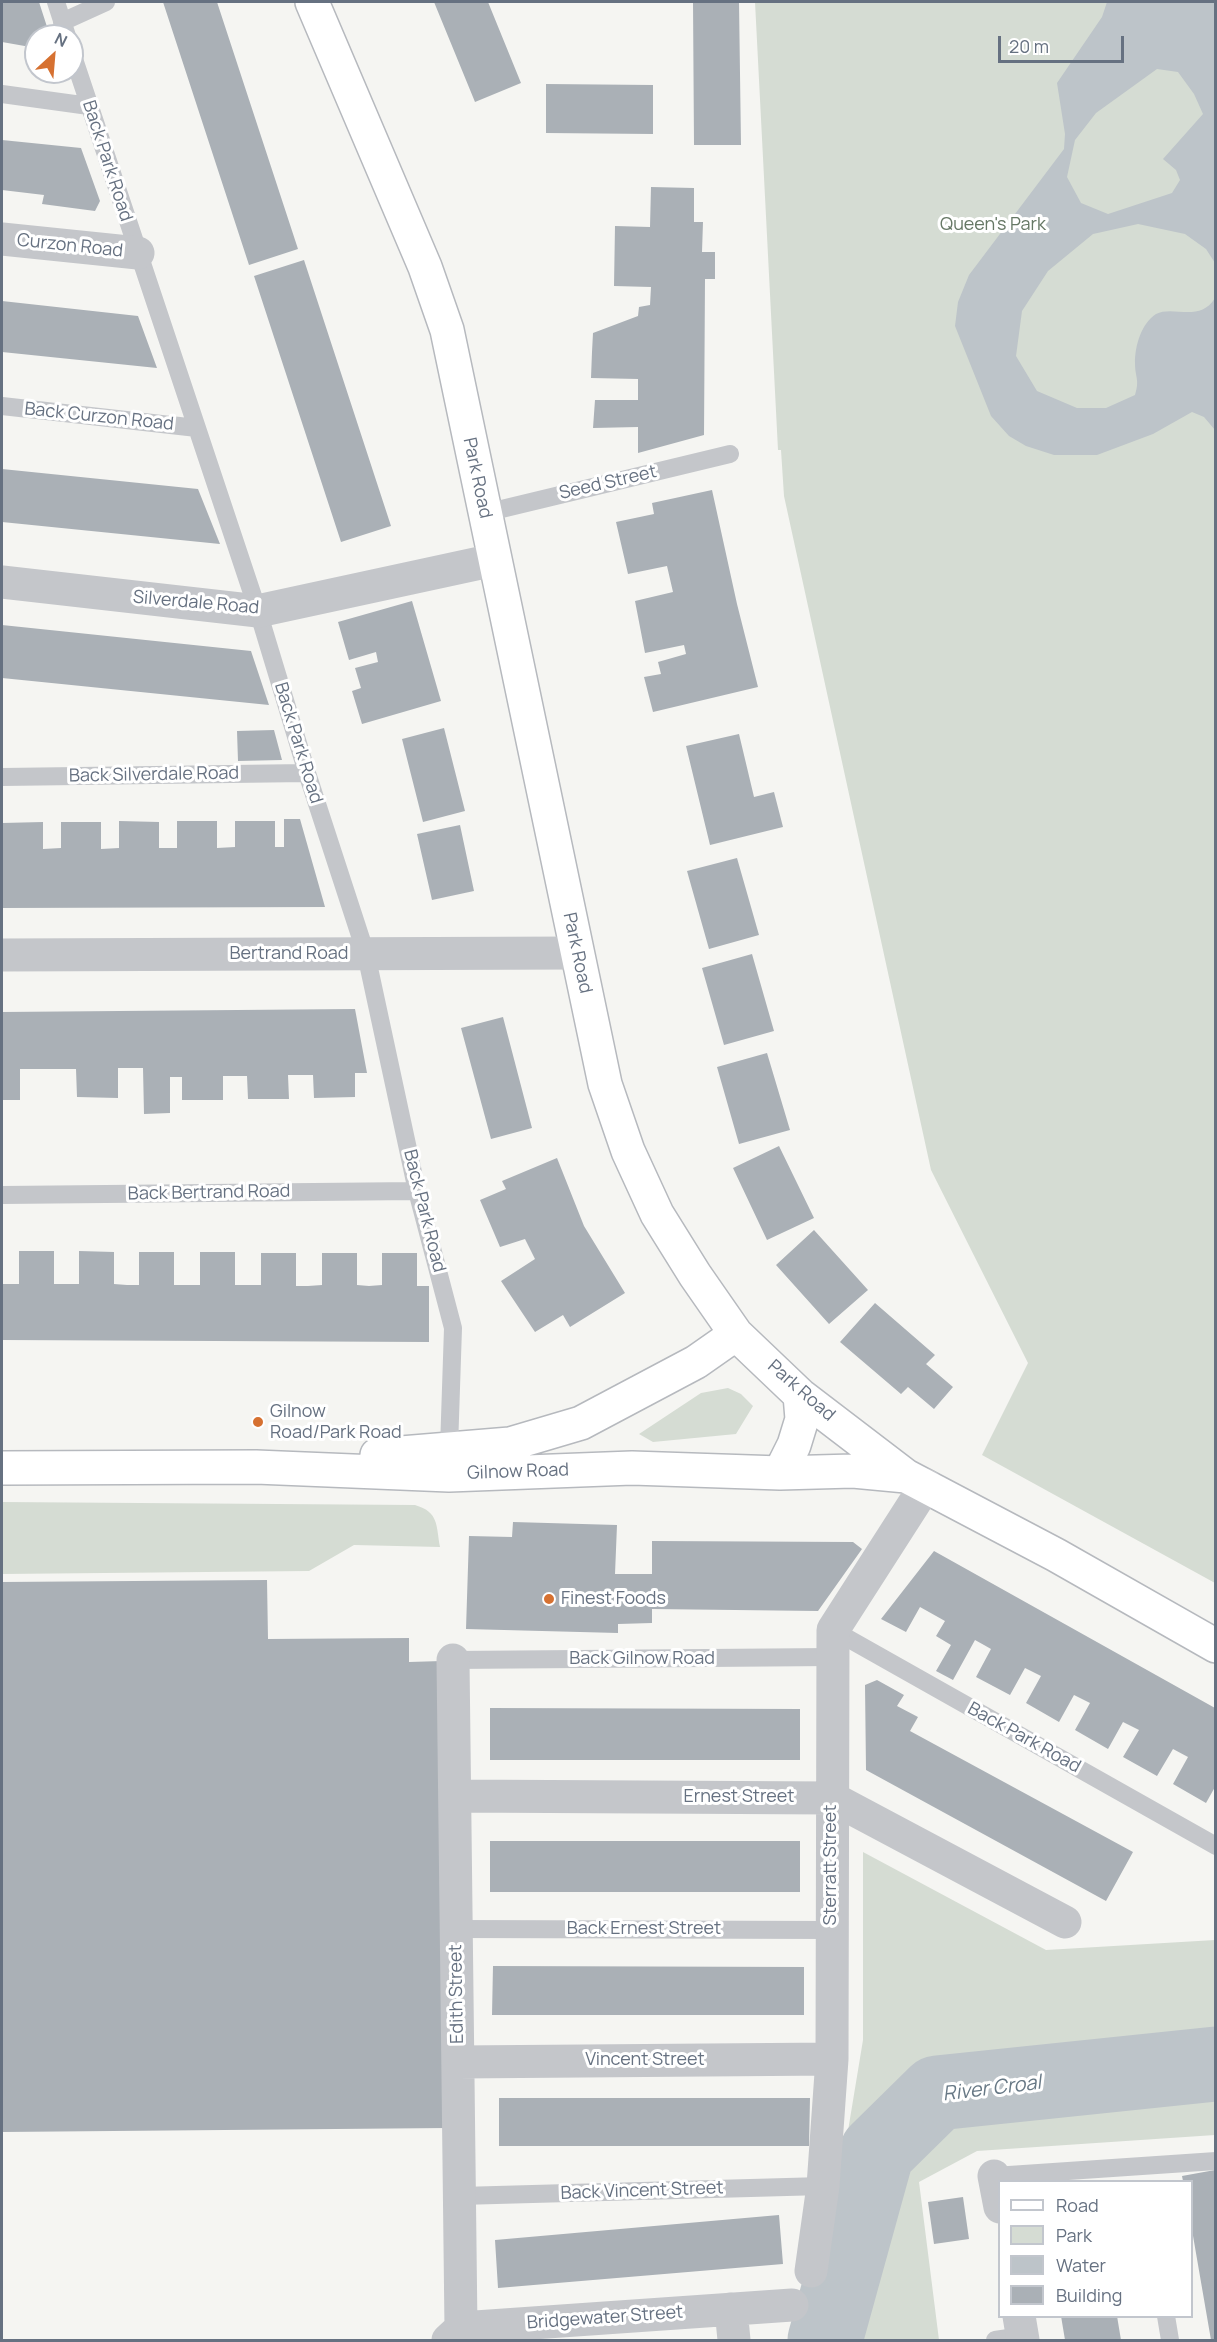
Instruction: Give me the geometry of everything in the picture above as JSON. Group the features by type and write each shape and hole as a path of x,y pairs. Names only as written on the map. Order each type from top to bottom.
{"main road":[{"name":"Park Road","path":"312,2 424,267 447,330 605,1084 628,1151 657,1214 695,1275 736,1334 801,1395 916,1480 1215,1646"},
{"name":"Gilnow Road","path":"256,1467 510,1444 580,1423 696,1362 736,1334"},
{"path":"780,1473 794,1445 802,1419 801,1395"},
{"name":"Gilnow Road","path":"2,1468 256,1467 449,1475 632,1468 780,1473 853,1472 916,1480"}],"street":[{"name":"Curzon Road","path":"2,239 138,253"},
{"name":"Silverdale Road","path":"2,582 258,611 494,560"},
{"name":"Bertrand Road","path":"2,955 577,953"},
{"path":"832,1644 916,1480"},
{"name":"Sterratt Street","path":"811,2271 823,2186 832,2059 832,1644"},
{"name":"Edith Street","path":"453,1660 460,2196 455,2334"},
{"name":"Ernest Street","path":"455,1796 832,1798 1065,1922"},
{"name":"Vincent Street","path":"458,2062 832,2059"},
{"name":"Bridgewater Street","path":"455,2334 732,2325 792,2305"}],"lane":[{"path":"56,2 63,24"},
{"path":"72,24 106,2"},
{"name":"Back Park Road","path":"82,84 258,611 307,773 366,954 417,1191 453,1328 449,1448"},
{"path":"2,94 89,106"},
{"name":"Back Curzon Road","path":"2,406 197,428"},
{"name":"Seed Street","path":"485,513 730,454"},
{"name":"Back Silverdale Road","path":"2,777 307,773"},
{"name":"Back Bertrand Road","path":"2,1195 417,1191"},
{"name":"Back Park Road","path":"832,1644 1215,1846"},
{"name":"Back Gilnow Road","path":"453,1660 832,1644"},
{"name":"Back Ernest Street","path":"457,1929 831,1930"},
{"path":"1094,2180 1215,2161"},
{"name":"Back Vincent Street","path":"460,2196 823,2186"},
{"path":"1166,2318 1170,2340"}],"green space":[{"name":"Queen's Park","path":"755,2 1215,2 1215,1583 982,1455 1028,1363 931,1170 784,496 781,450 778,450"},
{"path":"728,1388 741,1394 753,1406 736,1434 653,1442 639,1434 701,1393"},
{"path":"2,1502 415,1505 428,1511 435,1520 440,1547 354,1545 309,1571 2,1574"},
{"path":"863,1852 1046,1950 1215,1940 1215,2135 977,2151 919,2182 939,2340 804,2340 824,2276 863,2040"}],"water":[{"path":"1107,2 1215,2 1215,263 1206,249 1185,234 1138,224 1093,234 1048,271 1022,311 1016,356 1037,391 1077,408 1106,408 1135,395 1136,350 1146,323 1156,314 1163,312 1202,310 1215,298 1215,430 1204,417 1192,412 1153,434 1097,455 1054,455 1026,446 1009,436 991,416 955,326 958,302 969,275 1064,149 1065,134 1057,83 1102,17","holes":["1157,69 1178,72 1194,94 1203,114 1163,159 1176,170 1180,180 1172,193 1108,214 1081,203 1067,177 1075,140 1096,113"]}],"building":[{"path":"2,2 39,2 46,24 24,24 24,46 2,42"},
{"path":"163,2 217,2 298,249 249,265"},
{"path":"434,2 488,2 521,83 475,102"},
{"path":"693,2 739,2 741,145 694,145"},
{"path":"546,84 653,85 653,134 546,133"},
{"path":"2,140 81,148 100,201 95,211 42,204 44,195 2,190"},
{"path":"651,187 694,188 694,222 703,222 702,252 715,252 715,279 705,279 704,435 638,453 638,427 593,428 595,400 638,400 638,379 591,378 592,352 593,333 638,316 639,307 650,305 651,287 614,286 615,226 650,227"},
{"path":"304,260 391,526 341,542 254,276"},
{"path":"2,301 138,316 157,368 2,352"},
{"path":"2,469 198,489 220,544 2,522"},
{"path":"712,490 758,687 653,712 644,677 661,674 658,662 686,654 684,645 645,653 635,601 673,592 667,566 628,574 616,522 654,514 652,503"},
{"path":"412,601 441,701 362,724 352,691 361,688 355,668 378,662 376,652 349,660 338,622"},
{"path":"2,625 251,651 269,705 2,678"},
{"path":"444,728 465,811 423,822 402,739"},
{"path":"274,730 282,760 238,761 237,731"},
{"path":"739,734 754,797 774,792 783,827 710,845 686,746"},
{"path":"284,819 300,819 325,907 2,908 2,823 43,822 43,849 61,848 61,822 101,822 101,849 119,848 119,821 159,822 159,848 177,848 177,821 217,821 217,848 235,847 235,821 275,821 275,847 284,847"},
{"path":"460,825 474,891 432,900 417,834"},
{"path":"737,858 759,935 709,949 687,871"},
{"path":"752,954 774,1031 724,1045 702,968"},
{"path":"355,1009 367,1073 355,1073 355,1097 314,1098 313,1075 288,1075 289,1099 248,1099 247,1076 223,1076 223,1100 182,1100 182,1077 170,1077 170,1113 144,1114 143,1068 118,1068 118,1098 77,1097 76,1069 20,1069 20,1100 2,1100 2,1012"},
{"path":"503,1017 532,1128 491,1139 461,1028"},
{"path":"767,1053 790,1130 739,1144 717,1067"},
{"path":"779,1146 814,1218 767,1240 733,1168"},
{"path":"557,1158 584,1226 625,1293 570,1327 563,1315 535,1332 501,1281 535,1259 525,1239 500,1247 480,1200 506,1189 502,1181"},
{"path":"814,1230 868,1290 829,1324 776,1265"},
{"path":"19,1251 54,1251 54,1284 79,1284 79,1251 114,1252 114,1284 127,1285 139,1285 139,1252 174,1252 174,1285 200,1285 200,1252 235,1252 235,1285 261,1285 261,1253 296,1253 296,1286 322,1285 322,1253 357,1253 357,1285 369,1286 382,1285 382,1253 417,1253 417,1286 429,1286 429,1342 2,1340 2,1284 19,1284"},
{"path":"875,1303 935,1355 926,1364 953,1387 934,1409 908,1387 901,1394 840,1342"},
{"path":"513,1522 617,1525 615,1574 652,1574 652,1541 853,1542 862,1549 818,1611 652,1609 652,1623 618,1624 618,1633 466,1629 469,1536 512,1537"},
{"path":"934,1551 1215,1708 1215,1787 1206,1803 1173,1784 1188,1757 1173,1749 1157,1776 1123,1757 1139,1730 1123,1722 1108,1749 1075,1730 1090,1703 1074,1695 1059,1722 1026,1703 1041,1676 1025,1668 1010,1695 976,1677 991,1649 975,1640 953,1680 936,1671 951,1645 936,1636 945,1621 920,1607 906,1632 881,1619"},
{"path":"267,1580 268,1639 409,1638 409,1662 442,1661 447,2128 2,2132 2,1582"},
{"path":"877,1680 904,1695 897,1706 918,1717 910,1731 1133,1852 1106,1901 866,1770 865,1685"},
{"path":"490,1708 800,1709 800,1760 490,1760"},
{"path":"490,1841 800,1841 800,1892 490,1892"},
{"path":"493,1966 804,1967 804,2015 492,2015"},
{"path":"499,2098 810,2098 809,2146 499,2146"},
{"path":"1215,2170 1215,2340 1211,2340 1193,2236 1193,2180 1183,2180 1182,2176"},
{"path":"963,2197 969,2239 934,2244 928,2202"},
{"path":"779,2215 783,2264 498,2288 495,2240"},
{"path":"1061,2318 1117,2318 1121,2340 1065,2340"}],"waterway":[{"name":"River Croal","path":"825,2340 877,2152 937,2093 1216,2064"}],"place":[{"name":"Gilnow Road/Park Road","path":"258,1422"},
{"name":"Finest Foods","path":"549,1599"}]}
